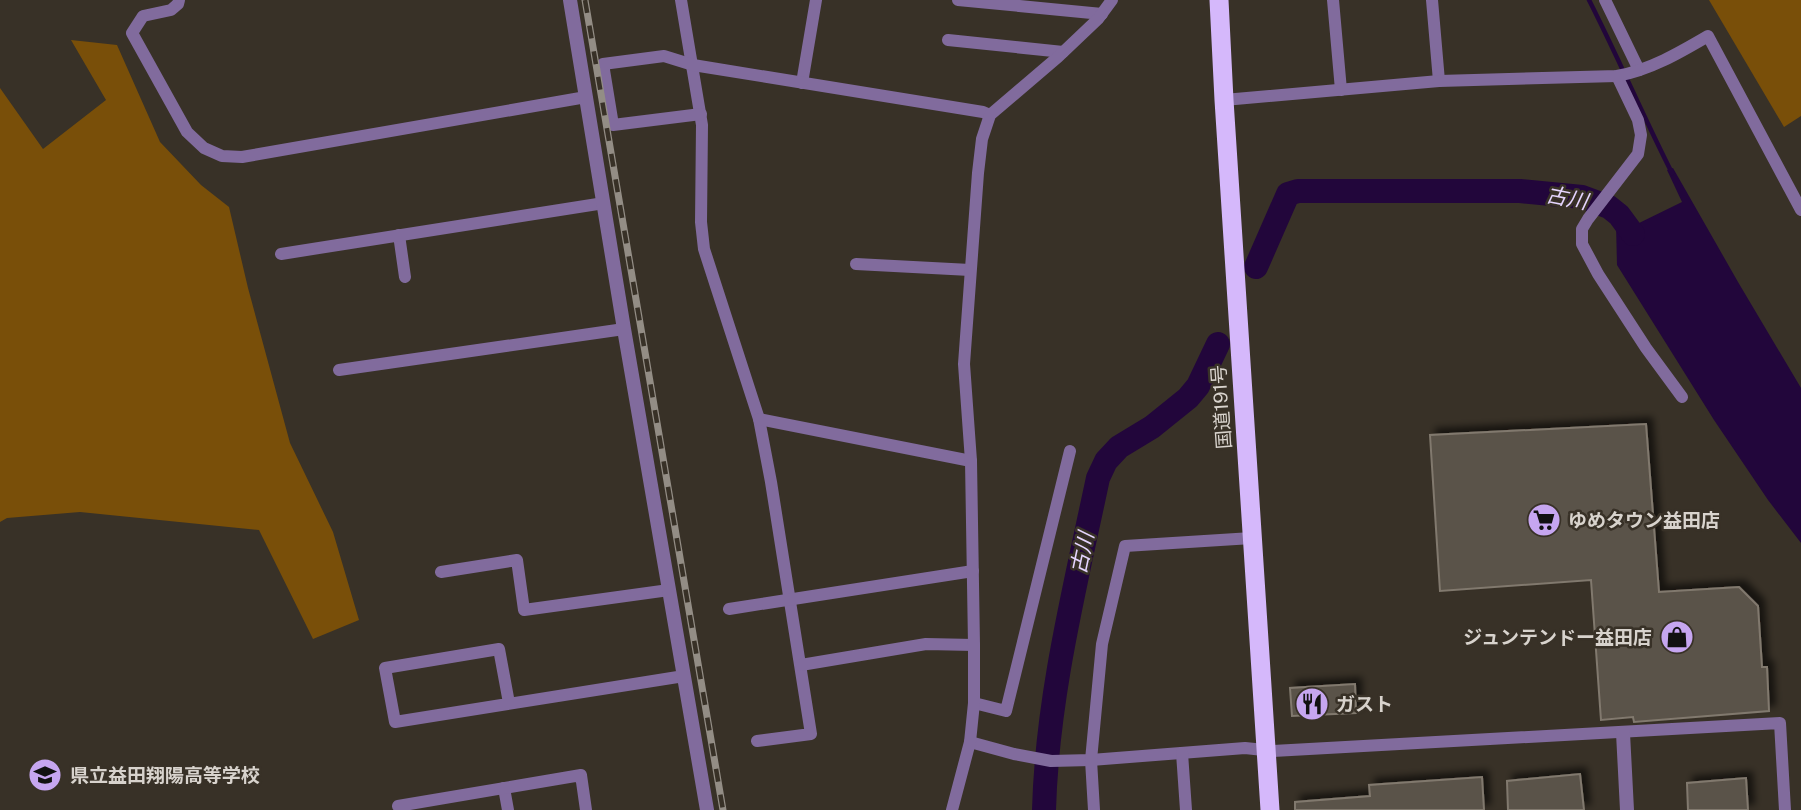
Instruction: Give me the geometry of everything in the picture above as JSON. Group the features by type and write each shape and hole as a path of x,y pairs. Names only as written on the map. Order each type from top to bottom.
{"highway":[{"name":"国道191号","path":"1219,0 1270,810"}],"street":[{"path":"179,0 171,10 144,16 132,33 187,132 204,148 222,156 242,157 586,97"},
{"path":"569,0 684,676 704,809"},
{"path":"681,0 701,114 701,222 704,249 759,419 811,734 757,741"},
{"path":"802,83 816,0"},
{"path":"958,0 1102,14"},
{"path":"952,810 970,742 974,703 971,461 964,364 982,139 990,115 1063,52 1102,14 1112,0"},
{"path":"1333,0 1341,90"},
{"path":"1432,0 1439,80"},
{"path":"1605,0 1639,70"},
{"path":"1224,100 1439,80 1617,76 1671,58 1708,36 1801,210"},
{"path":"948,40 1063,52"},
{"path":"701,114 614,125 603,64 664,56 693,65 990,115"},
{"path":"1617,76 1638,120 1642,135 1637,154 1582,229 1582,244 1598,274 1682,397"},
{"path":"281,254 604,203"},
{"path":"399,235 405,276"},
{"path":"856,264 970,270"},
{"path":"339,370 624,329"},
{"path":"759,419 971,461"},
{"path":"974,703 1006,711 1070,451"},
{"path":"1094,810 1091,760 1102,644 1125,546 1252,538"},
{"path":"441,572 517,560 524,610 669,590"},
{"path":"729,609 973,571"},
{"path":"801,665 926,644 974,645"},
{"path":"509,704 499,649 385,668 395,722 509,704 684,676"},
{"path":"970,742 1037,760 1051,761 1245,748 1266,752 1780,723 1785,810"},
{"path":"1623,733 1627,810"},
{"path":"1182,753 1186,810"},
{"path":"398,806 581,775 586,810"},
{"path":"504,788 508,810"}],"shaded area":[{"path":"1709,0 1801,0 1801,116 1784,127"},
{"path":"71,40 117,45 160,142 201,185 229,207 290,443 333,532 359,620 313,639 259,530 80,512 7,518 0,522 0,88 43,149 106,100"},
{"path":"1673,168 1801,388 1801,543 1768,500 1714,420 1617,265 1616,224 1610,217 1618,204 1635,225 1682,202 1667,170"}],"building":[{"name":"ゆめタウン益田店","path":"1646,424 1659,592 1739,587 1758,606 1762,667 1767,667 1769,711 1634,722 1633,717 1601,720 1591,580 1440,591 1430,435"},
{"name":"ガスト","path":"1355,684 1356,713 1292,716 1290,688"},
{"path":"1580,774 1584,810 1508,810 1507,781"},
{"path":"1482,777 1484,810 1295,810 1295,802 1370,796 1369,785"},
{"path":"1746,778 1748,810 1688,810 1687,783"}],"waterway":[{"path":"1589,0 1672,173"},
{"name":"古川","path":"1256,267 1288,194 1298,191 1520,191 1582,197 1609,207 1619,215 1633,234"},
{"name":"古川","path":"1044,810 1056,684 1098,478 1106,461 1119,447 1152,427 1188,398 1198,386 1218,344"}],"railway":[{"path":"585,0 723,810"}],"place":[{"name":"ゆめタウン益田店","path":"1544,520"},
{"name":"ジュンテンドー益田店","path":"1677,637"},
{"name":"ガスト","path":"1312,704"},
{"name":"県立益田翔陽高等学校","path":"45,775"}]}
